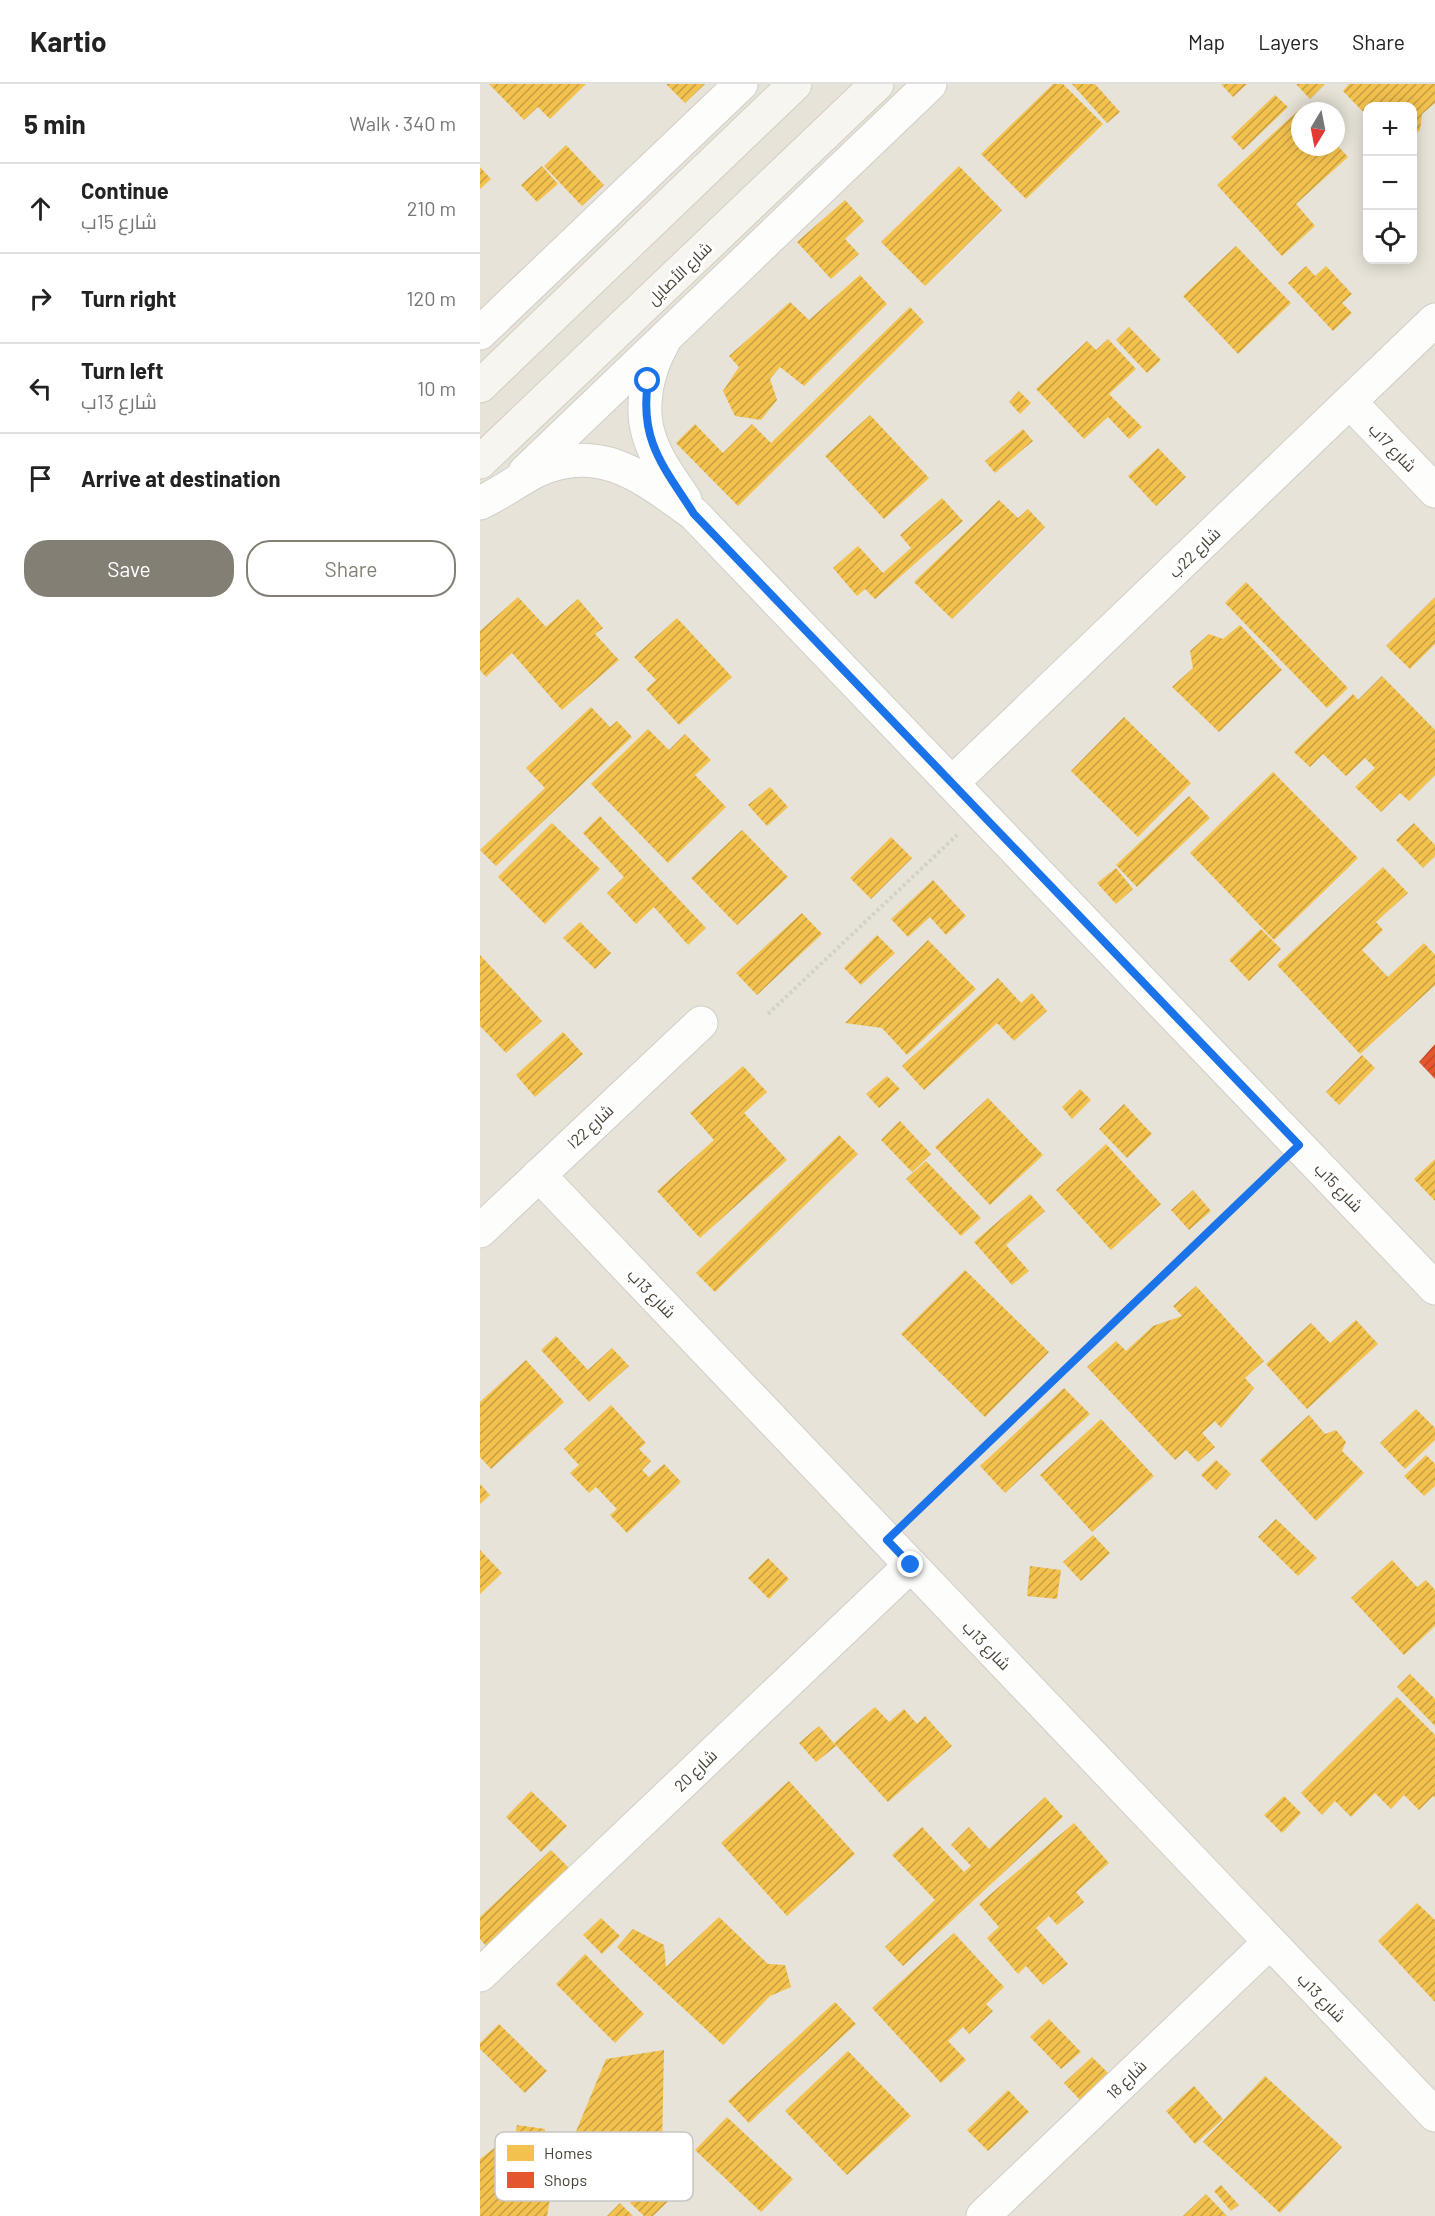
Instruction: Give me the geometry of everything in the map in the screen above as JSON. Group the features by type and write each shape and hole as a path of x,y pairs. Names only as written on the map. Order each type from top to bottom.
{"street":[{"path":"480,333 741,84"},
{"path":"480,386 795,84"},
{"name":"شارع الأصايل","path":"480,462 877,84"},
{"path":"480,514 492,497 672,330 930,84"},
{"name":"شارع 22ب","path":"952,783 1435,321"},
{"name":"شارع 15ب","path":"672,330 653,363 645,400 646,420 649,438 658,457 694,514"},
{"name":"شارع 17ب","path":"1351,403 1435,491"},
{"name":"شارع 15ب","path":"492,497 538,470 557,464 597,461 637,473 694,514 1435,1288"},
{"name":"شارع 22ا","path":"480,1231 700,1023"},
{"name":"شارع 13ب","path":"538,1174 1435,2115"},
{"name":"شارع 20","path":"480,1975 911,1565"},
{"name":"شارع 18","path":"983,2216 1270,1942"}],"path":[{"path":"768,1014 981,813"},
{"path":"887,1540 1299,1145"}],"shaded area":[{"path":"480,84 1435,84 1435,2216 480,2216"}],"building: Homes":[{"path":"489,84 586,84 550,119 538,107 524,120"},
{"path":"666,84 705,84 685,103"},
{"path":"1053,84 1063,84 1103,124 1026,199 981,154"},
{"path":"1072,84 1095,84 1120,112 1107,123"},
{"path":"1221,84 1247,84 1233,97"},
{"path":"1296,84 1325,84 1310,99"},
{"path":"1349,84 1435,84 1435,103 1422,114 1420,130 1417,132 1417,102 1363,102 1363,112 1343,91"},
{"path":"1275,95 1288,107 1243,150 1231,137"},
{"path":"1291,117 1291,156 1345,156 1345,154 1348,157 1296,204 1315,226 1282,256 1217,185"},
{"path":"566,145 604,185 582,206 544,166"},
{"path":"542,166 558,184 537,202 521,185"},
{"path":"959,166 1002,210 925,286 881,242"},
{"path":"480,167 491,179 480,189"},
{"path":"845,200 864,221 845,239 859,254 831,279 797,242"},
{"path":"1236,246 1291,303 1238,354 1183,296"},
{"path":"1306,266 1315,276 1326,266 1352,294 1342,303 1352,313 1333,331 1288,283"},
{"path":"860,275 887,304 804,386 780,367 770,379 777,400 761,420 735,416 723,391 739,367 729,356 790,302 809,320"},
{"path":"910,307 924,322 738,506 676,443 695,424 723,453 752,424 771,443"},
{"path":"1129,327 1161,360 1147,373 1116,340"},
{"path":"1108,339 1136,369 1109,394 1142,427 1129,439 1108,417 1084,439 1036,389 1087,341 1096,350"},
{"path":"1019,391 1031,403 1020,414 1009,402"},
{"path":"870,415 929,478 884,519 825,456"},
{"path":"1023,429 1033,441 995,473 985,461"},
{"path":"1158,448 1186,477 1156,506 1128,476"},
{"path":"942,498 963,521 875,599 865,589 857,596 833,568 858,546 883,573 911,548 900,535"},
{"path":"999,500 1018,518 1028,509 1045,527 952,619 914,582"},
{"path":"1246,582 1348,688 1327,708 1225,603"},
{"path":"518,597 546,627 578,599 603,628 595,634 619,660 562,710 512,653 486,677 480,670 480,631"},
{"path":"1435,597 1435,644 1410,669 1386,646"},
{"path":"677,618 732,677 679,725 646,689 656,680 634,657"},
{"path":"1240,625 1282,670 1219,732 1172,687 1193,668 1190,651 1209,634 1223,639"},
{"path":"1382,676 1435,730 1435,775 1409,801 1400,793 1381,812 1355,787 1375,768 1365,758 1346,776 1323,754 1310,767 1294,752 1353,694 1358,700"},
{"path":"591,707 610,727 617,721 632,737 496,866 480,850 545,788 526,768"},
{"path":"1124,717 1191,783 1138,837 1071,771"},
{"path":"648,729 669,750 685,734 711,760 695,775 726,807 668,863 591,784"},
{"path":"1273,772 1358,858 1274,940 1190,853"},
{"path":"770,787 788,807 767,826 748,805"},
{"path":"1189,796 1210,818 1137,887 1116,865"},
{"path":"600,816 706,928 688,945 654,907 636,924 607,893 624,877 583,833"},
{"path":"552,823 600,869 545,924 498,877"},
{"path":"1414,823 1435,845 1435,856 1423,868 1396,840"},
{"path":"742,830 788,877 737,925 691,878"},
{"path":"891,837 912,858 871,899 850,878"},
{"path":"1383,867 1408,893 1376,922 1383,930 1362,950 1388,977 1424,943 1435,955 1435,985 1360,1054 1277,965"},
{"path":"1116,868 1133,889 1116,904 1097,883"},
{"path":"933,880 966,916 946,935 930,917 908,937 891,919"},
{"path":"802,913 822,934 757,995 736,973"},
{"path":"580,922 611,953 595,969 563,938"},
{"path":"1261,929 1281,949 1249,981 1229,960"},
{"path":"877,935 895,953 861,985 844,968"},
{"path":"928,940 976,989 907,1055 882,1028 845,1023"},
{"path":"480,955 542,1021 506,1053 480,1026"},
{"path":"998,978 1021,1003 1032,993 1047,1011 1014,1041 997,1023 924,1090 902,1066"},
{"path":"563,1032 583,1054 535,1097 516,1075"},
{"path":"1362,1055 1375,1068 1339,1105 1326,1092"},
{"path":"743,1066 767,1092 744,1113 787,1160 700,1238 657,1191 714,1140 690,1113"},
{"path":"887,1076 900,1089 879,1108 866,1094"},
{"path":"1080,1089 1091,1100 1072,1119 1062,1107"},
{"path":"988,1098 1043,1155 990,1205 935,1147"},
{"path":"1124,1104 1152,1134 1127,1158 1099,1129"},
{"path":"900,1121 931,1154 912,1172 881,1140"},
{"path":"839,1135 858,1154 715,1292 696,1273"},
{"path":"1106,1144 1161,1204 1111,1250 1056,1190"},
{"path":"1435,1159 1435,1201 1414,1179"},
{"path":"926,1161 981,1218 961,1236 906,1179"},
{"path":"1193,1190 1211,1211 1189,1230 1171,1210"},
{"path":"1030,1194 1045,1211 1006,1245 1029,1271 1012,1285 974,1242"},
{"path":"965,1270 1049,1352 985,1417 901,1334"},
{"path":"1196,1286 1264,1361 1245,1378 1254,1388 1221,1428 1215,1421 1202,1433 1215,1447 1198,1462 1186,1450 1175,1460 1087,1367 1116,1341 1126,1351 1153,1326 1182,1316 1173,1306"},
{"path":"1356,1320 1378,1344 1307,1409 1266,1364 1311,1323 1330,1343"},
{"path":"556,1336 588,1370 612,1348 629,1366 589,1402 541,1350"},
{"path":"526,1360 564,1402 491,1469 480,1457 480,1402"},
{"path":"1064,1388 1090,1414 1005,1493 980,1466"},
{"path":"611,1405 646,1443 639,1449 651,1461 642,1470 649,1477 664,1464 681,1482 627,1533 610,1515 617,1509 596,1487 589,1493 570,1473 579,1465 564,1449"},
{"path":"1416,1409 1435,1428 1435,1440 1405,1469 1380,1443"},
{"path":"1309,1415 1325,1434 1336,1430 1346,1442 1342,1451 1364,1473 1316,1521 1260,1460"},
{"path":"1101,1419 1154,1476 1092,1532 1040,1475"},
{"path":"1426,1455 1435,1464 1435,1486 1424,1496 1404,1476"},
{"path":"1216,1460 1231,1474 1216,1490 1201,1475"},
{"path":"480,1484 490,1495 480,1504"},
{"path":"1276,1519 1317,1558 1298,1576 1258,1537"},
{"path":"1093,1535 1110,1553 1081,1581 1063,1562"},
{"path":"480,1550 502,1573 480,1594"},
{"path":"768,1558 789,1579 769,1599 748,1578"},
{"path":"1392,1560 1417,1587 1426,1580 1435,1590 1435,1626 1404,1655 1351,1598"},
{"path":"1030,1566 1061,1570 1057,1599 1027,1596"},
{"path":"1410,1674 1435,1699 1435,1726 1397,1687"},
{"path":"1397,1697 1435,1735 1435,1798 1433,1796 1419,1810 1404,1795 1391,1809 1375,1793 1351,1817 1335,1801 1322,1815 1301,1793"},
{"path":"875,1707 889,1722 904,1709 917,1724 925,1716 952,1746 888,1802 834,1743"},
{"path":"819,1726 836,1746 816,1762 799,1743"},
{"path":"789,1781 855,1854 787,1916 721,1843"},
{"path":"531,1791 567,1826 541,1852 506,1817"},
{"path":"1284,1796 1301,1813 1282,1833 1264,1815"},
{"path":"1045,1797 1063,1817 903,1966 885,1947 935,1900 892,1855 922,1827 964,1872 971,1866 951,1845 969,1827 989,1849"},
{"path":"1074,1823 1109,1863 1076,1892 1084,1902 1057,1925 1049,1916 1036,1928 1068,1964 1043,1985 1026,1966 1018,1974 987,1938 999,1927 979,1904"},
{"path":"551,1850 569,1868 487,1947 480,1939 480,1917"},
{"path":"1417,1903 1435,1920 1435,2002 1378,1941"},
{"path":"719,1917 768,1964 785,1965 791,1987 770,1996 723,2045 617,1947 633,1929 664,1945 666,1967"},
{"path":"601,1918 620,1936 602,1954 583,1935"},
{"path":"954,1933 1004,1987 986,2004 993,2011 969,2034 963,2027 948,2041 966,2060 941,2083 872,2008"},
{"path":"585,1954 644,2014 615,2043 556,1984"},
{"path":"835,2002 856,2024 749,2123 728,2101"},
{"path":"1049,2019 1081,2052 1061,2069 1030,2037"},
{"path":"499,2024 547,2071 525,2093 480,2049 480,2043"},
{"path":"664,2050 662,2132 576,2132 606,2059"},
{"path":"848,2051 911,2116 847,2175 785,2111"},
{"path":"1092,2057 1109,2074 1081,2101 1064,2083"},
{"path":"1265,2076 1342,2147 1280,2213 1203,2142"},
{"path":"1194,2086 1223,2119 1195,2144 1166,2111"},
{"path":"1008,2090 1029,2112 988,2151 967,2130"},
{"path":"727,2117 793,2179 761,2212 695,2150"},
{"path":"517,2125 545,2129 545,2132 516,2132"},
{"path":"495,2147 495,2201 550,2201 547,2216 480,2216 480,2159"},
{"path":"1221,2185 1239,2205 1231,2211 1214,2191"},
{"path":"1206,2194 1227,2216 1183,2216"},
{"path":"632,2201 668,2201 653,2216 644,2216 630,2203"},
{"path":"620,2203 633,2216 607,2216"}],"building: Shops":[{"path":"1435,1044 1435,1079 1419,1062"}],"route":[{"path":"648,381 645,400 649,438 658,457 694,514 1299,1145 887,1540 911,1565"}]}
